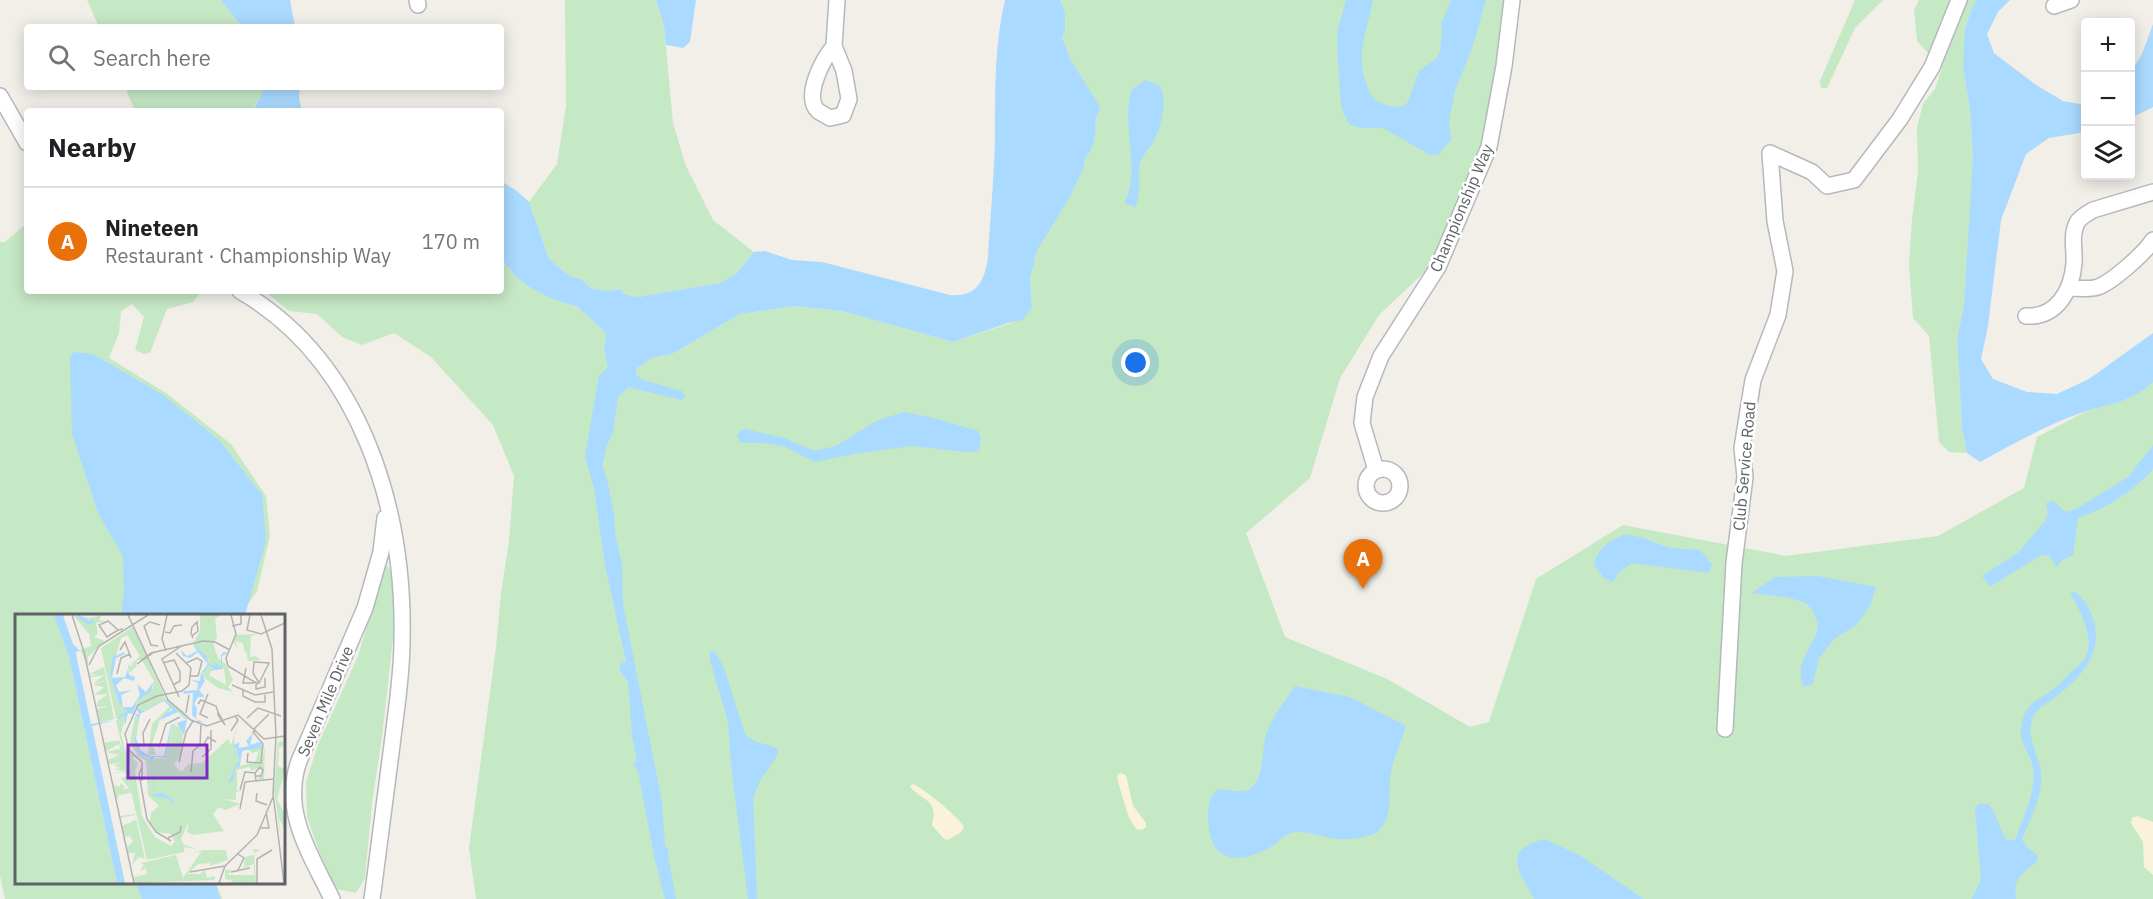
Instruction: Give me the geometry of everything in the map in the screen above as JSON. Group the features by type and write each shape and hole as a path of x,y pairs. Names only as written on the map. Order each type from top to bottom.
{"street":[{"path":"834,46 837,0"},
{"name":"Championship Way","path":"1376,470 1362,423 1365,397 1381,356 1438,267 1489,147 1504,66 1512,0"},
{"name":"Club Service Road","path":"1725,729 1734,563 1745,477 1742,448 1753,380 1778,315 1785,271 1775,221 1770,153 1812,172 1827,186 1854,180 1896,124 1932,67 1959,0"},
{"path":"2054,6 2071,0"},
{"path":"0,96 24,138"},
{"path":"2026,316 2048,312 2061,301 2069,288 2078,222 2093,210 2153,192"},
{"path":"2069,288 2101,286 2141,255 2153,240"},
{"name":"Seven Mile Drive","path":"244,294 294,332 328,369 358,419 369,445 385,500 398,557 402,641 397,704 372,899"},
{"name":"Seven Mile Drive","path":"332,899 295,818 294,782 299,761 365,608 381,552 385,500"}],"green space":[{"path":"87,0 221,0 240,24 98,24"},
{"path":"565,0 656,0 664,26 673,123 686,166 713,220 754,252 737,273 720,283 638,297 624,294 621,289 607,291 591,288 581,279 570,276 549,259 529,202 557,164 566,106"},
{"path":"1060,0 1512,0 1490,121 1453,245 1379,315 1340,378 1310,478 1246,533 1285,637 1387,679 1470,727 1489,722 1536,579 1623,525 1786,556 1938,536 2024,488 2037,437 2083,413 2110,403 2153,372 2153,899 476,899 469,848 509,541 514,476 493,425 431,357 394,333 362,345 342,337 317,314 289,311 268,294 504,294 504,262 517,278 531,288 552,299 581,309 606,335 604,348 636,373 636,369 652,358 672,354 740,314 794,306 842,311 953,342 1017,321 1032,308 1030,280 1037,251 1070,197 1085,165 1084,160 1094,143 1096,120 1100,111 1099,105 1070,60 1062,37 1064,14"},
{"path":"1855,0 1883,0 1855,28 1827,88 1821,88 1820,81"},
{"path":"1919,0 1977,0 1973,5 1963,66 1970,110 1973,159 1964,305 1957,338 1962,429 1967,453 1949,452 1939,442 1929,336 1913,318 1909,264 1918,172 1917,127 1923,104 1935,89 1942,68 1917,41 1914,10"},
{"path":"126,90 262,90 254,108 134,108"},
{"path":"24,226 24,294 199,294 193,302 167,309 150,353 144,354 135,350 144,317 132,304 121,311 119,333 109,358 166,393 231,444 266,496 270,536 257,591 241,614 15,614 15,884 216,884 222,899 5,899 0,876 0,242 5,242"},
{"path":"387,566 392,572 394,629 365,878 356,893 336,889 322,860 307,817 306,782 318,745 358,656 384,568"}],"sand":[{"path":"1120,773 1126,775 1133,806 1146,823 1146,827 1142,830 1136,829 1129,818 1118,782 1117,776"},
{"path":"913,784 961,822 964,827 960,833 947,840 943,838 932,825 933,807 912,789 910,786"},
{"path":"2137,816 2153,822 2153,875 2144,867 2143,842 2131,823 2132,818"}],"water":[{"path":"221,0 290,0 294,24 240,24"},
{"path":"656,0 696,0 690,42 683,48 666,45 664,26"},
{"path":"1005,0 1060,0 1065,13 1065,31 1062,37 1070,59 1099,105 1100,111 1096,120 1094,143 1084,160 1085,165 1070,197 1037,251 1030,280 1032,308 1022,320 953,342 842,311 794,306 740,314 672,354 652,358 636,369 636,374 643,380 682,391 685,397 681,400 628,387 618,397 613,432 602,466 614,514 615,533 622,564 623,604 662,802 665,846 669,851 676,899 665,899 654,856 638,771 633,765 637,759 632,736 628,681 621,673 619,665 626,661 605,565 594,488 585,456 599,376 608,367 604,348 606,335 578,307 552,299 531,288 517,278 504,262 504,183 529,202 549,259 570,276 581,279 591,288 607,291 621,289 624,294 638,297 720,283 737,273 754,252 765,251 792,260 822,262 950,295 967,293 978,286 981,281 988,258 999,32"},
{"path":"1346,0 1373,0 1362,51 1363,71 1373,97 1386,105 1398,107 1408,102 1419,71 1437,58 1440,51 1441,24 1451,0 1486,0 1473,45 1455,91 1449,121 1451,140 1439,154 1430,155 1383,128 1362,128 1350,125 1347,121 1341,105 1337,43 1338,29"},
{"path":"1977,0 2010,0 1998,12 1987,34 1994,53 2036,85 2063,101 2081,104 2081,133 2049,138 2026,154 2001,220 1988,326 1981,359 1993,379 2027,392 2057,394 2089,379 2153,333 2153,382 2144,389 2127,399 2055,423 1980,462 1967,453 1962,429 1957,338 1964,305 1973,159 1970,110 1963,66 1965,30 1973,5"},
{"path":"2153,24 2153,107 2135,116 2135,65 2142,54"},
{"path":"1145,80 1159,85 1164,106 1155,137 1141,161 1135,207 1124,203 1131,177 1129,103 1132,90"},
{"path":"262,90 300,90 301,108 254,108"},
{"path":"75,352 93,354 163,395 220,441 262,495 266,541 245,614 121,614 124,592 123,556 98,513 72,434 70,356"},
{"path":"904,412 978,431 981,438 979,451 966,452 911,446 815,462 783,446 741,443 737,436 741,430 745,429 784,438 812,450 818,450 836,446 876,421"},
{"path":"2153,445 2153,469 2137,485 2119,498 2078,518 2073,555 2061,561 2057,567 2049,556 2042,555 1989,586 1982,576 2018,553 2045,521 2048,514 2046,503 2053,501 2066,512 2076,509 2128,477"},
{"path":"1626,534 1670,548 1700,550 1712,564 1709,573 1632,563 1619,572 1613,582 1604,578 1594,565 1599,553 1609,542"},
{"path":"1817,576 1876,587 1870,606 1856,625 1834,639 1819,658 1813,684 1804,687 1801,679 1801,666 1818,625 1813,612 1807,604 1798,600 1752,593 1775,577"},
{"path":"2075,592 2085,602 2091,613 2096,634 2095,645 2087,665 2080,674 2033,716 2031,733 2040,767 2041,782 2035,807 2022,840 2037,855 2037,861 2020,876 2016,885 2016,899 1972,899 1981,879 1975,808 1979,804 1988,804 2007,840 2015,840 2033,787 2032,762 2021,736 2024,716 2032,704 2057,686 2082,662 2088,650 2088,634 2070,593"},
{"path":"715,651 724,668 745,734 752,740 778,749 777,756 761,779 753,798 757,899 748,899 731,765 728,722 710,660 710,652"},
{"path":"1295,686 1350,697 1406,726 1391,772 1386,821 1376,833 1363,837 1337,839 1295,832 1251,856 1235,858 1228,856 1215,847 1212,840 1208,819 1210,801 1214,793 1220,790 1242,791 1250,789 1256,782 1261,770 1268,729"},
{"path":"1544,839 1579,855 1644,899 1534,899 1519,870 1518,856 1522,849"},
{"path":"136,884 215,884 220,899 142,899"}],"place":[{"name":"Nineteen","path":"1363,589"}]}
